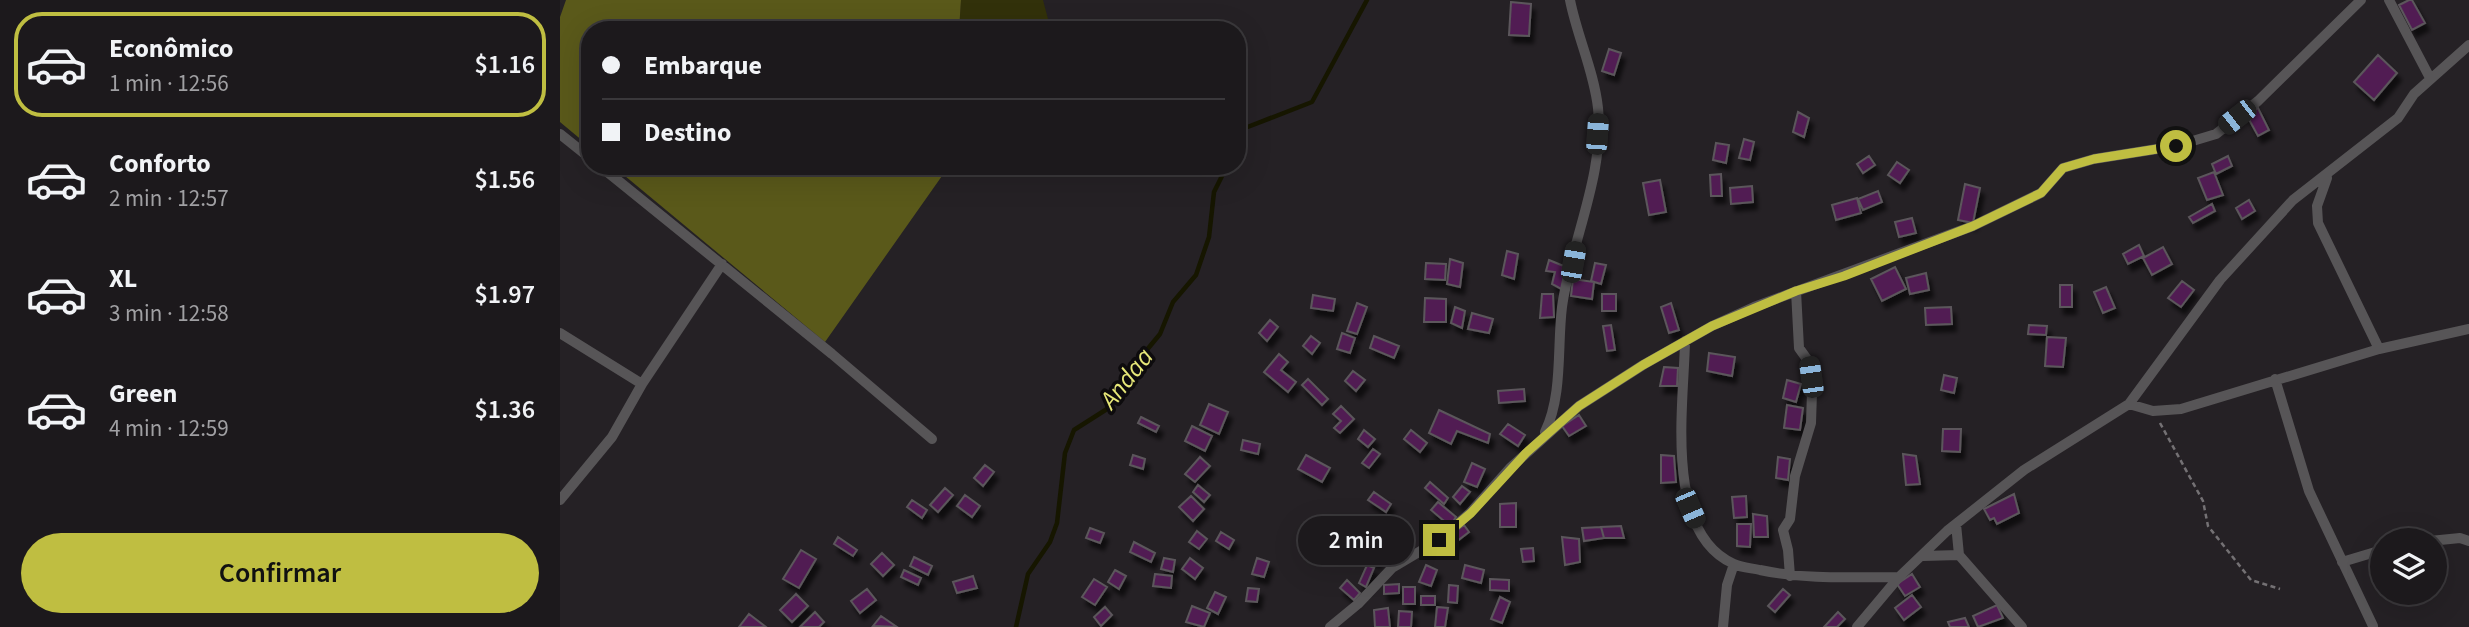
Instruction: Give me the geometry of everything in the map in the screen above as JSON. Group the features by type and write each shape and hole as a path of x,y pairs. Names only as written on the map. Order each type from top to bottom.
{"street":[{"path":"1542,438 1553,414 1562,304 1589,195 1598,122 1595,91 1570,0"},
{"path":"2343,17 2349,0"},
{"path":"1330,627 1358,604 1392,568 1439,540 1471,513 1542,438 1579,406 1685,341 1712,326 1796,291 1844,276 1973,226 2041,193 2063,168 2094,159 2176,146 2216,134 2258,101 2361,0"},
{"path":"2389,0 2430,78"},
{"path":"1857,627 1899,577 1956,524 2024,470 2129,404 2220,280 2293,200 2398,118 2430,78 2469,45"},
{"path":"560,134 581,151"},
{"path":"2330,172 2321,189 2317,206 2318,223 2379,349"},
{"path":"611,175 932,439"},
{"path":"560,500 612,437 642,384 722,264"},
{"path":"1790,576 1783,530 1790,519 1795,476 1811,423 1812,392 1808,362 1799,348 1796,291"},
{"path":"2129,404 2153,411 2181,409 2379,349 2469,329"},
{"path":"560,333 642,384"},
{"path":"1685,341 1682,459 1690,508 1703,541 1734,564 1790,576 1899,577"},
{"path":"2275,379 2309,491 2373,626"},
{"path":"1956,524 1959,555 2022,627"},
{"path":"2447,540 2466,538"},
{"path":"2342,562 2370,554"},
{"path":"1923,556 1959,555"},
{"path":"1723,627 1727,585 1734,564"}],"path":[{"path":"2153,411 2203,501 2208,526 2251,580 2280,589"}],"shaded area":[{"path":"566,0 961,0 960,21 581,21 581,140 560,122 560,17"},
{"path":"961,0 1043,0 1048,19 1047,21 960,21"},
{"path":"624,175 943,175 825,342"}],"building":[{"path":"2412,0 2425,23 2412,30 2399,5"},
{"path":"1511,2 1531,4 1529,36 1509,35"},
{"path":"1609,49 1621,53 1614,75 1602,71"},
{"path":"2378,55 2397,73 2374,100 2354,82"},
{"path":"2258,108 2269,130 2258,136 2246,114"},
{"path":"1798,112 1809,118 1804,137 1793,132"},
{"path":"1744,139 1754,142 1750,160 1739,158"},
{"path":"1716,143 1729,145 1726,163 1713,160"},
{"path":"1869,156 1875,165 1863,173 1857,164"},
{"path":"2228,156 2232,166 2216,174 2212,164"},
{"path":"1897,162 1909,170 1900,183 1888,175"},
{"path":"2214,172 2223,195 2207,200 2198,178"},
{"path":"1721,174 1722,196 1711,196 1710,175"},
{"path":"1660,180 1666,212 1649,215 1643,183"},
{"path":"1965,184 1980,188 1973,223 1958,220"},
{"path":"1752,186 1753,202 1731,204 1730,188"},
{"path":"1878,191 1882,202 1863,210 1858,199"},
{"path":"1857,198 1861,213 1836,220 1832,205"},
{"path":"2249,200 2255,211 2242,219 2236,208"},
{"path":"2212,204 2215,211 2193,223 2189,217"},
{"path":"1912,218 1916,233 1899,237 1895,222"},
{"path":"2139,245 2144,256 2128,264 2123,254"},
{"path":"2163,247 2172,264 2152,275 2143,258"},
{"path":"1507,251 1518,254 1514,279 1502,275"},
{"path":"1450,259 1463,263 1460,287 1447,284"},
{"path":"1549,260 1566,267 1563,290 1552,284 1555,272 1546,271"},
{"path":"1426,263 1446,264 1445,280 1425,279"},
{"path":"1595,263 1606,265 1601,284 1591,281"},
{"path":"1895,267 1906,289 1882,301 1871,279"},
{"path":"1926,273 1929,290 1910,294 1906,278"},
{"path":"1573,279 1594,282 1592,299 1571,296"},
{"path":"2182,281 2194,290 2181,307 2168,298"},
{"path":"2060,285 2072,285 2072,307 2060,307"},
{"path":"2106,287 2115,308 2103,313 2094,292"},
{"path":"1542,294 1553,294 1554,317 1540,318"},
{"path":"1602,294 1616,294 1616,311 1602,311"},
{"path":"1313,295 1335,299 1333,311 1311,308"},
{"path":"1425,298 1446,299 1446,322 1424,322"},
{"path":"1357,303 1367,307 1357,334 1347,331"},
{"path":"1671,303 1679,330 1669,333 1661,307"},
{"path":"1455,307 1465,311 1462,328 1451,323"},
{"path":"1951,307 1952,324 1926,325 1925,308"},
{"path":"1472,313 1493,319 1489,333 1468,329"},
{"path":"1270,320 1278,327 1267,341 1259,333"},
{"path":"1611,325 1615,350 1607,351 1603,326"},
{"path":"2029,325 2047,326 2046,335 2028,334"},
{"path":"1342,333 1355,338 1350,353 1337,349"},
{"path":"1311,336 1320,343 1312,354 1303,346"},
{"path":"1374,336 1399,346 1394,358 1370,348"},
{"path":"2047,337 2066,338 2063,367 2045,366"},
{"path":"1709,353 1735,357 1732,376 1707,371"},
{"path":"1279,354 1288,362 1281,370 1296,382 1288,392 1264,372"},
{"path":"1664,367 1678,368 1677,386 1660,386"},
{"path":"1353,371 1365,380 1356,391 1345,381"},
{"path":"1944,375 1957,378 1954,393 1941,390"},
{"path":"1308,379 1328,399 1322,405 1302,385"},
{"path":"1787,380 1801,384 1796,402 1783,398"},
{"path":"1524,389 1525,401 1499,403 1498,391"},
{"path":"1209,404 1228,412 1219,434 1200,425"},
{"path":"1787,405 1803,408 1800,430 1784,428"},
{"path":"1341,406 1354,419 1340,433 1334,428 1341,421 1333,414"},
{"path":"1439,410 1490,434 1488,443 1457,431 1451,444 1429,433"},
{"path":"1579,415 1586,426 1569,436 1562,426"},
{"path":"1141,417 1159,426 1156,432 1138,423"},
{"path":"1508,424 1525,435 1518,446 1500,434"},
{"path":"1192,426 1212,436 1205,451 1185,441"},
{"path":"1943,429 1961,429 1960,452 1942,451"},
{"path":"1364,430 1375,439 1368,447 1358,439"},
{"path":"1411,430 1427,443 1420,452 1404,439"},
{"path":"1243,440 1260,444 1258,454 1241,450"},
{"path":"1373,449 1380,454 1369,468 1362,463"},
{"path":"1903,454 1916,456 1920,484 1906,485"},
{"path":"1133,455 1145,459 1143,469 1130,465"},
{"path":"1306,455 1330,468 1322,482 1298,469"},
{"path":"1661,455 1674,456 1676,482 1661,483"},
{"path":"1200,457 1210,466 1195,482 1185,474"},
{"path":"1778,457 1790,459 1788,480 1776,478"},
{"path":"1472,463 1485,469 1477,487 1464,482"},
{"path":"985,465 994,472 983,486 974,478"},
{"path":"1430,482 1448,498 1444,504 1425,488"},
{"path":"1198,485 1210,495 1204,502 1193,492"},
{"path":"1462,486 1470,492 1460,504 1453,497"},
{"path":"945,488 953,495 938,512 930,505"},
{"path":"1374,492 1391,504 1386,512 1368,500"},
{"path":"2014,494 2019,513 1997,524 1994,518 1990,520 1984,509"},
{"path":"965,495 980,506 972,517 957,506"},
{"path":"1191,496 1204,509 1193,521 1179,507"},
{"path":"1746,496 1747,517 1734,518 1732,497"},
{"path":"912,500 927,510 922,518 907,507"},
{"path":"1438,502 1456,517 1450,526 1431,510"},
{"path":"1516,503 1516,527 1500,527 1500,504"},
{"path":"1753,514 1767,516 1768,537 1754,537"},
{"path":"1737,524 1751,524 1750,547 1737,546"},
{"path":"1464,525 1469,532 1452,545 1447,538"},
{"path":"1621,526 1624,538 1604,538 1601,527"},
{"path":"1601,527 1604,538 1584,541 1582,528"},
{"path":"1090,528 1104,533 1100,543 1086,538"},
{"path":"1197,531 1207,539 1199,549 1189,542"},
{"path":"1221,532 1234,540 1229,549 1216,541"},
{"path":"838,537 857,550 853,556 834,544"},
{"path":"1562,537 1579,539 1580,562 1565,565"},
{"path":"1373,538 1383,542 1377,562 1367,558"},
{"path":"1134,542 1155,553 1151,562 1130,552"},
{"path":"1533,548 1534,561 1523,562 1521,549"},
{"path":"801,550 816,559 799,588 783,579"},
{"path":"882,553 894,565 883,576 871,564"},
{"path":"914,557 932,566 928,575 910,566"},
{"path":"1164,558 1175,560 1173,572 1161,569"},
{"path":"1190,558 1203,568 1195,579 1182,569"},
{"path":"1257,558 1269,562 1264,577 1252,574"},
{"path":"1367,565 1374,568 1366,587 1359,583"},
{"path":"1426,565 1437,570 1431,586 1419,582"},
{"path":"1465,565 1484,570 1481,583 1462,578"},
{"path":"904,570 921,578 918,585 901,577"},
{"path":"1115,570 1126,576 1119,589 1108,582"},
{"path":"1155,574 1172,576 1171,588 1153,586"},
{"path":"1912,574 1920,587 1905,596 1897,584"},
{"path":"973,576 977,588 957,593 953,582"},
{"path":"1094,579 1107,587 1095,605 1082,597"},
{"path":"1490,579 1509,580 1509,591 1490,590"},
{"path":"1347,580 1360,593 1354,600 1340,588"},
{"path":"1399,584 1399,593 1384,594 1384,585"},
{"path":"1449,585 1458,586 1457,603 1448,602"},
{"path":"1403,587 1415,587 1415,604 1403,604"},
{"path":"1248,588 1259,589 1257,602 1246,601"},
{"path":"867,589 876,600 860,613 851,601"},
{"path":"1783,589 1790,595 1775,612 1768,606"},
{"path":"1215,592 1226,597 1218,614 1207,608"},
{"path":"796,594 808,606 792,622 780,610"},
{"path":"1912,595 1921,607 1904,620 1895,608"},
{"path":"1421,596 1435,596 1435,605 1421,605"},
{"path":"1500,597 1510,602 1502,623 1491,619"},
{"path":"1997,605 2003,618 1978,627 1973,616"},
{"path":"1192,606 1210,613 1204,627 1186,622"},
{"path":"1105,607 1112,615 1101,626 1094,617"},
{"path":"1437,607 1448,608 1445,627 1435,627"},
{"path":"1388,608 1390,627 1375,627 1374,610"},
{"path":"1399,611 1412,612 1411,627 1398,627"},
{"path":"815,612 824,622 819,627 800,627"},
{"path":"1838,612 1845,619 1837,627 1824,627"},
{"path":"749,614 766,627 739,627"},
{"path":"881,616 897,627 873,626"},
{"path":"1965,618 1969,627 1950,627 1948,622"}],"waterway":[{"name":"Andaa","path":"1246,128 1312,102 1367,0"},
{"name":"Andaa","path":"1016,627 1028,574 1050,542 1057,523 1065,453 1074,430 1107,409 1113,391 1160,334 1173,302 1196,275 1209,237 1214,192 1222,175"}],"route":[{"path":"1439,540 1471,513 1510,468 1579,406 1643,365 1712,326 1754,307 1844,276 1973,226 2041,193 2063,168 2094,159 2176,146"}]}
